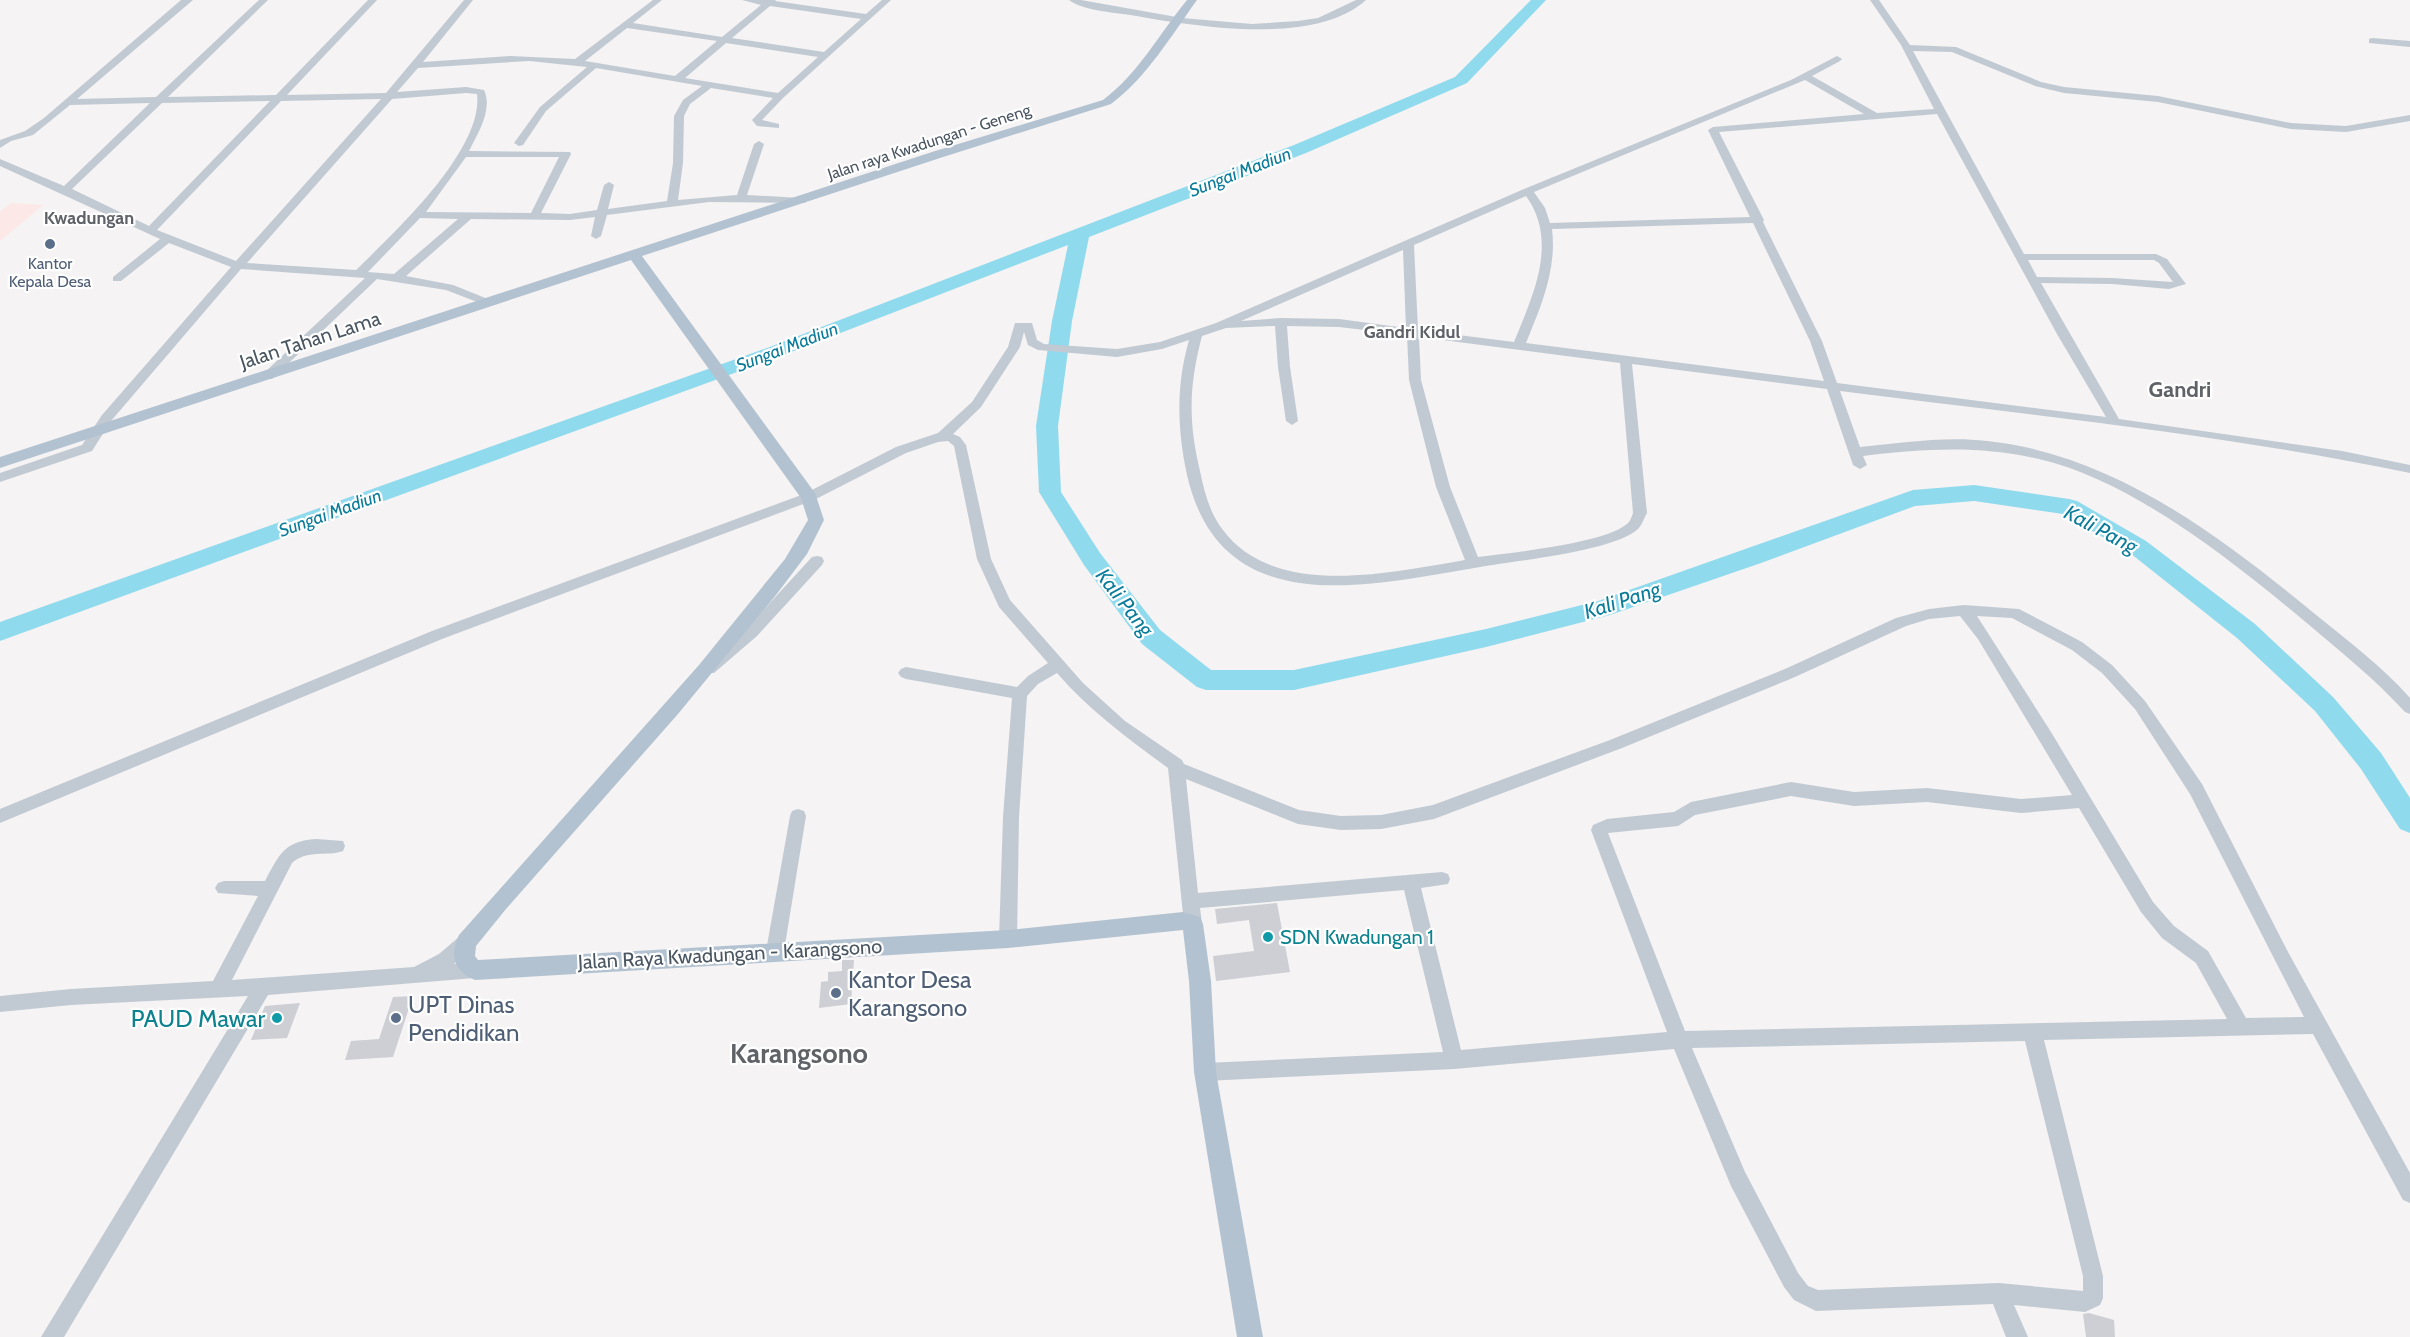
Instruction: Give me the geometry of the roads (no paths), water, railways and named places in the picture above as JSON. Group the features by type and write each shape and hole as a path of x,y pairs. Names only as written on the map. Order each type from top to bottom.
{"main road":[{"name":"Jalan raya Kwadungan - Geneng","path":"634,255 936,155 1107,102 1131,83 1175,20 1192,0"},
{"path":"475,970 466,965 463,958 466,942 704,672 808,539 816,519 803,489 634,255"},
{"name":"Jalan Tahan Lama","path":"0,463 634,255"},
{"path":"1192,913 1199,971 1205,1071 1250,1337"},
{"name":"Jalan Raya Kwadungan - Karangsono","path":"475,970 1008,939 1183,921 1192,913"}],"street":[{"path":"169,0 186,1"},
{"path":"65,190 264,0"},
{"path":"150,231 373,0"},
{"path":"0,478 83,450 90,444 96,432 184,326 389,96 469,0"},
{"path":"576,63 658,0"},
{"path":"746,0 867,17"},
{"path":"776,126 760,124 757,120 780,96 887,0"},
{"path":"1073,0 1175,20 1208,25 1241,26 1304,23 1330,16 1362,0"},
{"path":"1874,0 1910,48 1920,75 2063,334 2115,422"},
{"path":"0,145 7,139 36,128 186,1"},
{"path":"676,80 770,2"},
{"path":"626,25 825,56"},
{"path":"2372,41 2410,44"},
{"path":"1910,48 1953,49 2038,84 2064,90 2158,99 2291,126 2346,129 2410,118"},
{"path":"415,65 517,59 576,63 780,96"},
{"path":"942,437 977,404 987,384 1014,347 1019,326 1028,326 1032,342 1042,347 1117,353 1162,345 1196,335 1528,191 1806,77 1838,59"},
{"path":"519,143 554,98 593,66"},
{"path":"1806,77 1876,117"},
{"path":"672,203 678,163 679,116 687,102 708,86"},
{"path":"68,102 389,96 466,90 481,92 482,107 464,154 450,177 418,215 359,274"},
{"path":"1941,111 1713,130 1804,312 1858,458 1957,444 1988,445 2042,456 2110,480 2202,534 2385,681 2410,708"},
{"path":"741,198 759,144"},
{"path":"464,154 566,154 534,217"},
{"path":"0,162 150,231 240,265 397,278 449,286 489,303"},
{"path":"596,236 609,185"},
{"path":"1519,345 1540,290 1547,261 1548,241 1541,211 1528,191"},
{"path":"418,215 570,217 672,203 741,198 801,201"},
{"path":"397,278 468,216"},
{"path":"1545,226 1759,220"},
{"path":"117,279 168,238"},
{"path":"1408,243 1415,380 1429,441 1443,487 1473,563"},
{"path":"2021,257 2153,256 2163,261 2180,284 2169,286 2112,281 2034,280"},
{"path":"268,376 375,275"},
{"path":"1220,326 1281,322 1339,324 1412,332 1519,345 1626,362 2115,422 2331,453 2410,469"},
{"path":"1281,322 1284,367 1292,421"},
{"path":"1196,335 1185,384 1188,444 1197,491 1217,534 1242,556 1277,573 1323,581 1390,578 1572,547 1622,532 1634,525 1640,513 1626,362"},
{"path":"0,816 437,635 803,489 869,466 933,438 942,437 955,439 960,445 984,559 1004,603 1057,665 1120,725 1176,765 1192,913 1442,879"},
{"path":"704,672 732,652 772,612 817,561"},
{"path":"1178,769 1298,817 1341,823 1381,822 1434,812 1627,740 1790,673 1901,622 1929,614 1964,610 2014,613 2077,646 2107,669 2140,705 2196,789 2282,958 2410,1193"},
{"path":"1964,610 1983,635 2147,908 2168,932 2202,957 2241,1026"},
{"path":"1008,939 1011,817 1020,693 1033,680 1057,665"},
{"path":"906,673 1020,693"},
{"path":"2032,1031 2093,1276 2093,1298 2085,1302 1999,1293 1816,1301 1801,1293 1780,1261 1738,1179 1679,1040 1599,834 1601,828 1678,819 1691,809 1791,789 1854,799 1927,795 2021,806 2083,801"},
{"path":"775,951 798,816"},
{"path":"218,990 286,858 295,849 337,846"},
{"path":"1411,882 1454,1060"},
{"path":"224,888 270,889"},
{"path":"415,975 445,960 466,942"},
{"path":"0,1004 71,997 263,987 475,970"},
{"path":"52,1337 263,987"},
{"path":"1205,1071 1454,1060 1679,1040 2319,1025"},
{"path":"1999,1293 2016,1337"}],"waterway":[{"name":"Sungai Madiun","path":"0,632 774,352 1300,149 1461,80 1539,0"},
{"name":"Kali Pang","path":"1080,234 1062,321 1047,426 1050,492 1092,559 1151,637 1206,680 1294,680 1486,638 1601,609 1753,557 1913,498 1974,493 2069,507 2138,547 2246,631 2324,704 2371,761 2410,821"}],"place":[{"name":"Kantor Kepala Desa","path":"50,244"},
{"name":"SDN Kwadungan 1","path":"1268,937"},
{"name":"Kantor Desa Karangsono","path":"836,993"},
{"name":"PAUD Mawar","path":"277,1018"},
{"name":"UPT Dinas Pendidikan","path":"396,1018"}],"district":[{"name":"Kwadungan","path":"89,218"},
{"name":"Gandri Kidul","path":"1412,332"},
{"name":"Gandri","path":"2180,389"},
{"name":"Karangsono","path":"799,1053"}]}
